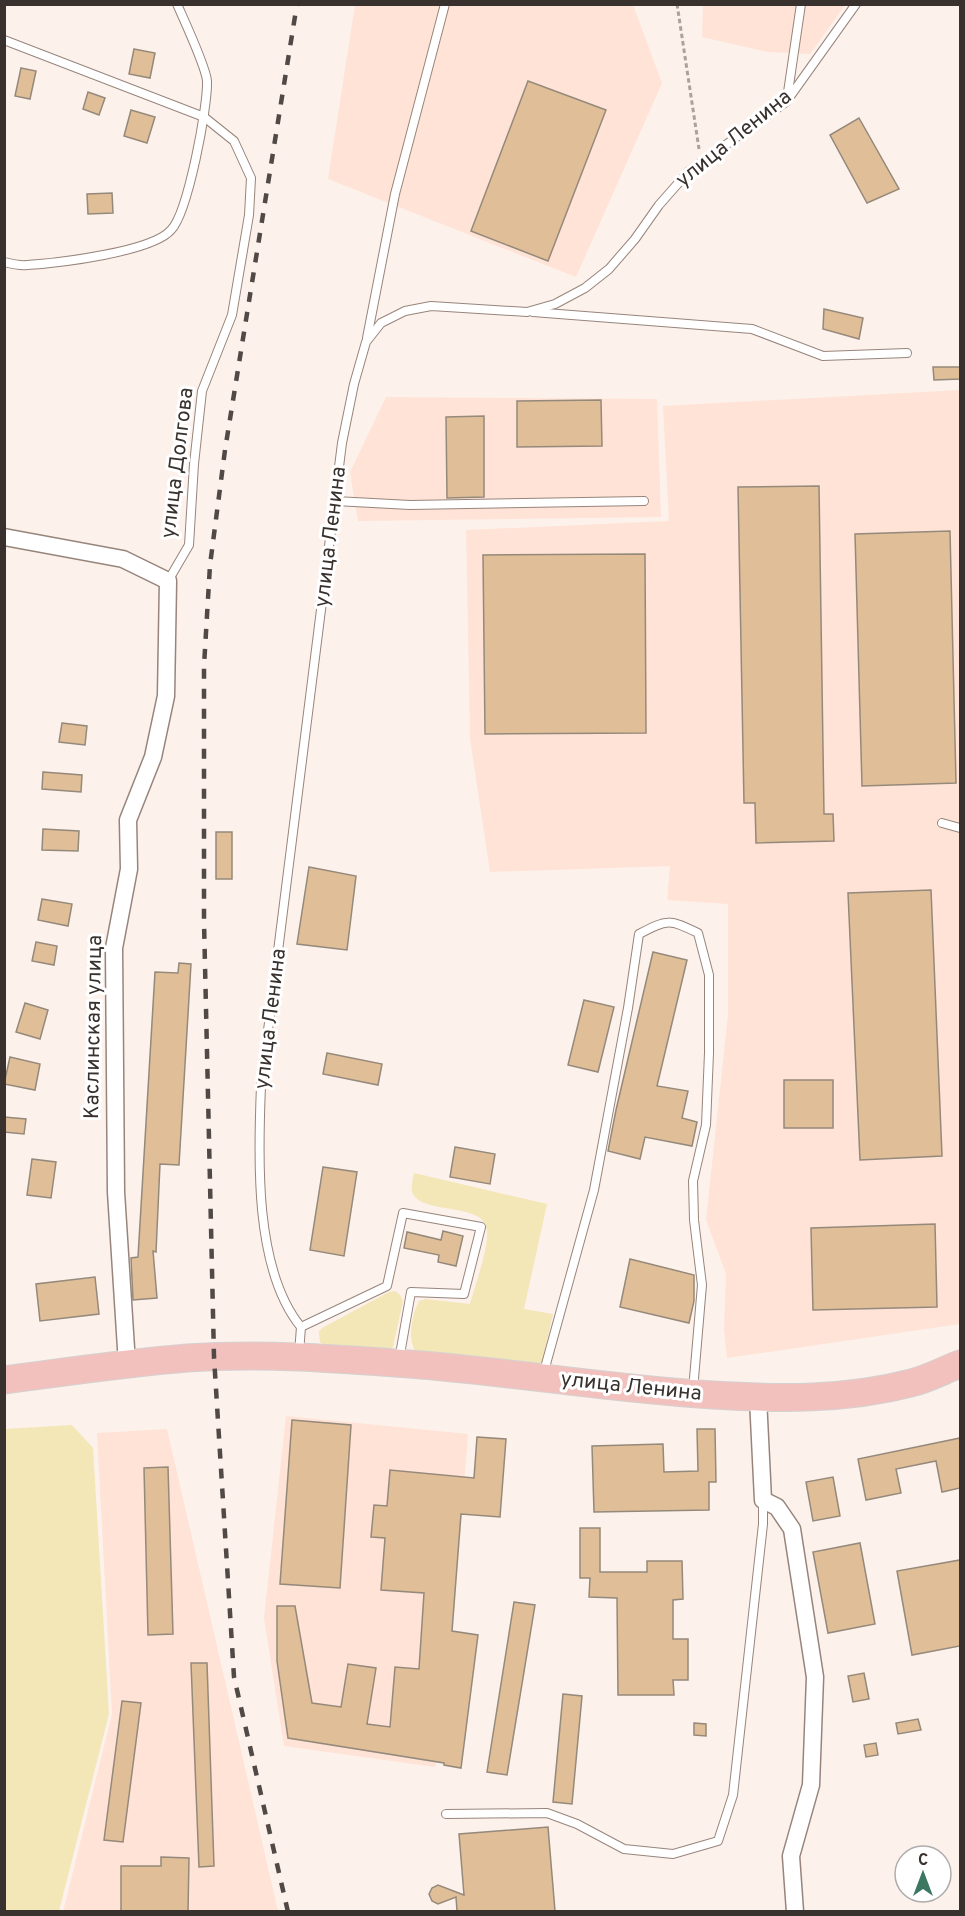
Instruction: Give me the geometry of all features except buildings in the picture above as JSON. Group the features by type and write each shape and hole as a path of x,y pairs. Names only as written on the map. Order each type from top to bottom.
{"main road":[{"name":"улица Ленина","path":"4,1380 127,1364 214,1357 298,1357 399,1363 654,1392 758,1398 818,1397 870,1392 913,1382 960,1364"}],"street":[{"path":"4,537 123,559 168,581"},
{"name":"Каслинская улица","path":"127,1364 116,1192 114,948 129,869 128,820 153,757 166,696 168,581"},
{"path":"758,1398 763,1500 777,1507 792,1529 815,1677 811,1785 791,1856 795,1911"}],"lane":[{"path":"4,262 25,266 99,255 144,246 172,230 186,200 204,117 207,79 177,4"},
{"path":"366,342 395,194 445,4"},
{"path":"786,102 801,4"},
{"name":"улица Ленина","path":"301,1327 292,1317 277,1282 267,1246 260,1181 261,1086 342,443 354,384 366,342 381,323 405,311 431,306 527,312 555,304 585,288 609,269 689,171 786,102 856,4"},
{"name":"улица Долгова","path":"4,40 204,117 234,141 251,178 249,215 232,315 202,391 194,464 189,545 168,581"},
{"path":"527,312 752,329 823,356 907,353"},
{"path":"335,501 410,505 644,501"},
{"path":"942,823 960,828"},
{"path":"542,1378 594,1190 628,1008 639,934 663,922 681,924 699,933 709,975 706,1125 693,1181 694,1220 702,1286 692,1394"},
{"path":"298,1357 301,1327 387,1286 403,1213 481,1227 464,1294 411,1292 399,1363"},
{"path":"446,1814 547,1813 577,1824 624,1849 673,1854 718,1841 734,1795 763,1524 763,1500"}],"path":[{"path":"677,4 701,163"}],"shaded area":[{"path":"355,5 633,5 662,83 576,277 328,179"},
{"path":"703,5 845,5 810,54 767,52 702,37"},
{"path":"960,390 960,1324 727,1358 724,1330 726,1274 706,1220 728,1014 728,904 667,900 670,866 490,872 470,739 466,530 669,521 663,406"},
{"path":"386,397 657,399 661,517 358,521 350,472"},
{"path":"414,1173 547,1204 524,1309 553,1314 541,1366 416,1352 412,1341 412,1327 419,1301 426,1299 470,1304 484,1256 487,1230 483,1221 475,1215 427,1204 418,1199 412,1192"},
{"path":"395,1291 403,1301 393,1347 387,1351 324,1345 320,1342 319,1332 322,1328 389,1292"},
{"path":"286,1416 468,1434 444,1737 435,1767 284,1746 264,1618"},
{"path":"72,1425 93,1448 109,1714 59,1911 5,1911 5,1429"},
{"path":"167,1429 278,1911 63,1912 112,1714 97,1433"}],"railway":[{"path":"288,1912 234,1677 214,1357 204,921 204,666 210,565 225,450 297,4"}]}
